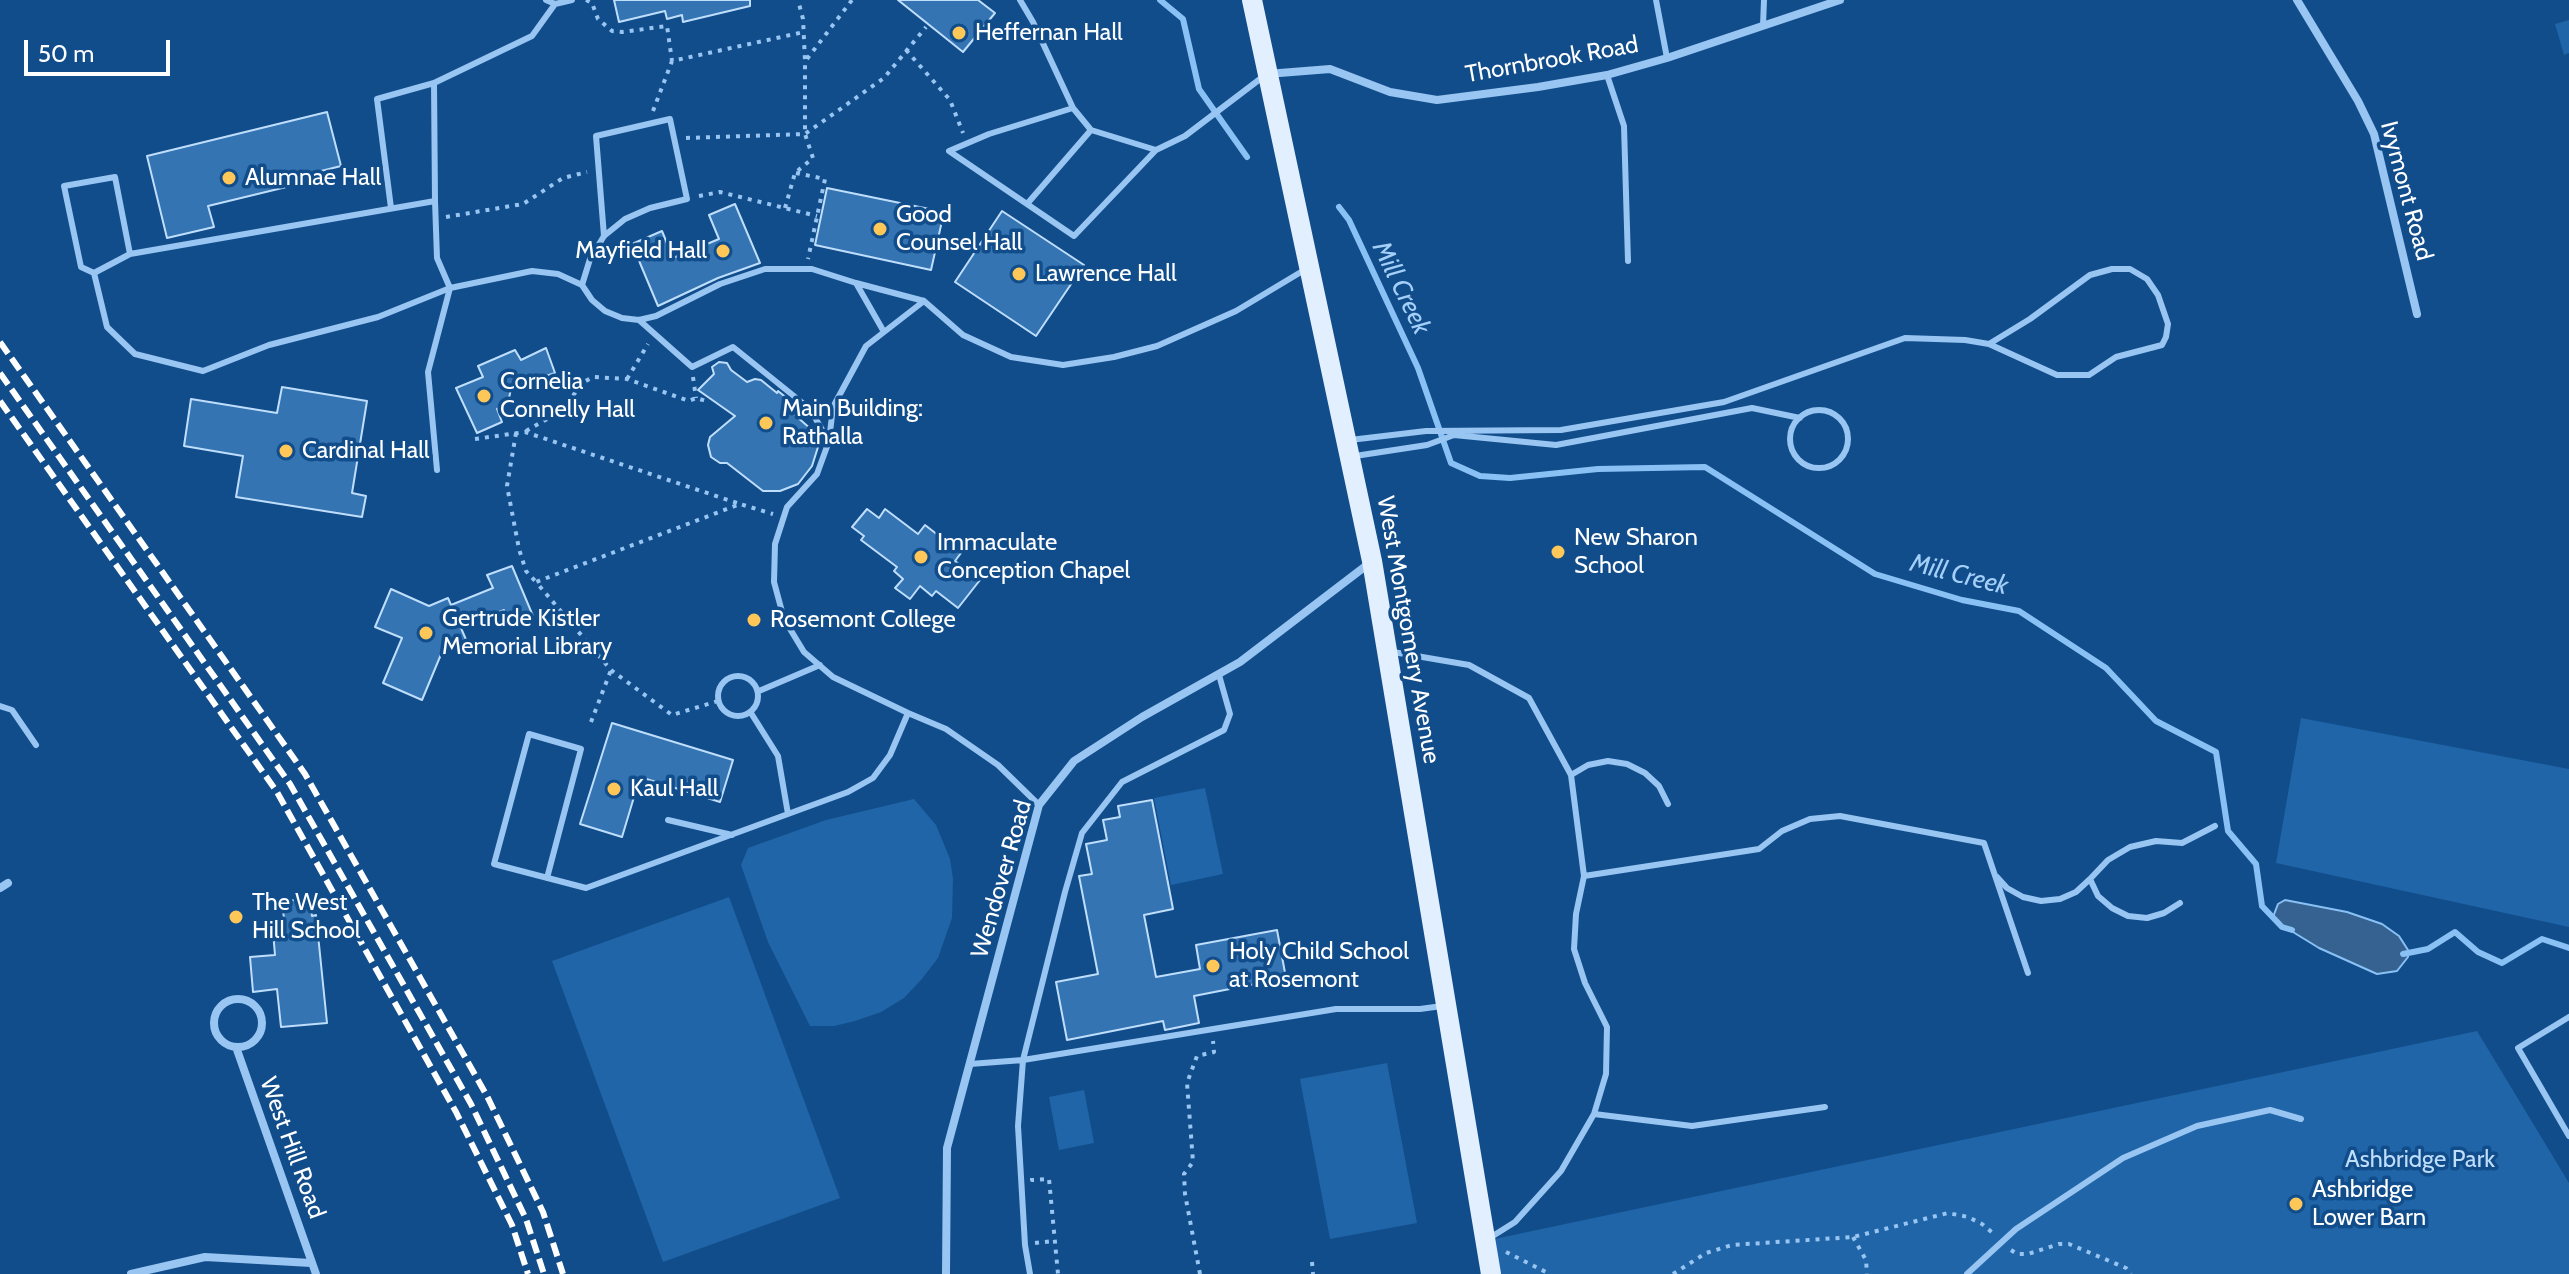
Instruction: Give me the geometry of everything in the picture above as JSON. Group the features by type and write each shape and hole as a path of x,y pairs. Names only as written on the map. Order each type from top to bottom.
{"main road":[{"name":"West Montgomery Avenue","path":"1252,0 1372,561 1491,1274"}],"street":[{"name":"Thornbrook Road","path":"1267,74 1330,69 1390,92 1437,100 1538,87 1607,75 1667,58 1840,0"},
{"name":"Ivymont Road","path":"2297,0 2358,101 2374,134 2417,314"},
{"name":"Wendover Road","path":"946,1274 947,1148 1039,805 1074,761 1142,717 1240,662 1372,561"},
{"name":"West Hill Road","path":"237,999 253,1004 262,1018 262,1026 256,1039 236,1047 225,1044 218,1036 214,1020 222,1006 237,999"},
{"name":"West Hill Road","path":"236,1047 316,1274"},
{"path":"131,1274 205,1257 311,1263"}],"lane":[{"path":"546,0 555,4 572,0"},
{"path":"1020,0 1073,108 1091,130 1156,150"},
{"path":"1656,0 1667,58"},
{"path":"1763,26 1764,0"},
{"path":"391,208 377,99 434,83 532,36 555,4"},
{"path":"1073,108 989,134 949,151 1074,236 1156,150 1185,136 1267,74"},
{"path":"1607,75 1624,126 1629,213 1628,261"},
{"path":"434,83 437,258 450,288 428,372 437,470"},
{"path":"582,285 590,259 604,236 625,219 650,208 687,199 670,119 596,136 604,236"},
{"path":"1027,204 1091,130"},
{"path":"94,273 81,267 64,186 115,177 130,254"},
{"path":"94,273 130,254 435,201"},
{"path":"94,273 107,327 135,354 203,371 269,345 378,317 450,288 532,271 558,274 582,285 592,300 605,311 622,318 639,320 656,316 720,284 765,269 806,269 924,301 963,335 975,341 1011,357 1063,365 1157,346 1236,311 1309,268"},
{"path":"1348,449 1426,431 1561,430 1724,402 1905,338 1989,344 2057,375 2089,375 2116,357 2162,345 2168,324 2158,295 2147,279 2130,269 2112,269 2090,275 2030,319 1989,344"},
{"path":"856,283 884,332"},
{"path":"924,301 866,346 833,407 829,441 817,474 787,507 775,544 774,582 784,619 804,652 833,677 946,729 998,765 1039,805"},
{"path":"639,320 692,367 733,347 810,409 829,441"},
{"path":"1348,449 1392,451 1427,445 1454,435 1556,445 1752,408 1800,418 1807,413 1825,411 1840,420 1845,428 1847,445 1838,461 1822,468 1813,467 1798,458 1793,451 1791,433 1800,418"},
{"path":"1386,651 1469,665 1529,698 1571,775 1584,876 1576,914 1574,949 1585,983 1607,1027 1606,1074 1594,1114 1561,1171 1515,1222 1485,1241"},
{"path":"759,691 820,665"},
{"path":"1030,1274 1025,1245 1018,1126 1023,1060 1082,833 1122,782 1224,730 1230,714 1219,675"},
{"path":"733,676 749,678 759,691 759,699 751,713 735,716 727,713 718,701 720,685 733,676"},
{"path":"0,706 12,710 36,745"},
{"path":"751,713 778,756 788,814"},
{"path":"547,878 581,749 529,734 494,864 547,878 586,888 848,792 873,778 890,755 908,713"},
{"path":"1571,775 1588,765 1608,761 1627,764 1645,773 1659,786 1668,804"},
{"path":"1584,876 1759,849 1782,831 1810,819 1840,816 1984,843 2028,973"},
{"path":"668,820 732,835"},
{"path":"1994,874 2007,888 2023,897 2041,901 2060,899 2076,892 2108,860 2130,847 2156,841 2182,843 2215,826"},
{"path":"2090,879 2098,896 2128,916 2147,918 2164,913 2180,903"},
{"path":"970,1064 1023,1060 1336,1009 1420,1009 1446,1005"},
{"path":"2569,1017 2518,1048 2569,1136"},
{"path":"1594,1114 1692,1126 1825,1107"},
{"path":"1967,1274 2016,1229 2123,1158 2197,1126 2270,1110 2301,1119"}],"path":[{"path":"586,0 592,3 604,27 612,31 667,26 672,61 648,124"},
{"path":"785,208 795,173 813,158 805,134 804,32 798,0"},
{"path":"805,61 852,0"},
{"path":"674,139 805,134 884,78 926,27"},
{"path":"672,61 804,32"},
{"path":"906,50 950,100 967,144"},
{"path":"436,219 523,204 563,178 599,169"},
{"path":"795,173 825,179 806,269"},
{"path":"687,199 720,192 817,216"},
{"path":"627,379 654,335"},
{"path":"692,367 696,398"},
{"path":"475,439 525,432 563,410 582,383 593,377 627,379 689,401 696,398 706,401"},
{"path":"525,432 784,518"},
{"path":"516,433 507,486 526,571 611,670 672,715 718,701"},
{"path":"536,582 740,504"},
{"path":"591,722 611,670"},
{"path":"1200,1274 1185,1194 1184,1174 1193,1162 1187,1083 1197,1056 1214,1052 1211,1030"},
{"path":"1032,1166 1032,1180 1049,1179 1058,1274"},
{"path":"1673,1274 1706,1253 1732,1245 1853,1237 1948,1213 1975,1221 1994,1234"},
{"path":"1853,1237 1866,1260 1867,1274"},
{"path":"1485,1241 1550,1274"},
{"path":"2011,1250 2017,1254 2028,1254 2069,1244 2126,1268 2131,1274"},
{"path":"1312,1262 1313,1274"}],"green space":[{"path":"2569,20 2569,53 2564,55 2555,24"},
{"path":"2301,718 2569,769 2569,927 2276,863"},
{"path":"1205,788 1223,874 1171,885 1154,798"},
{"path":"914,799 936,825 950,859 952,918 938,958 904,998 881,1012 834,1026 810,1026 768,942 741,865 748,848 826,820"},
{"path":"729,897 840,1198 663,1262 552,961"},
{"name":"Ashbridge Park","path":"2477,1031 2569,1183 2569,1274 1491,1274 1485,1241"},
{"path":"1387,1063 1417,1223 1330,1239 1300,1079"},
{"path":"1084,1090 1094,1143 1059,1150 1049,1097"}],"shaded area":[{"path":"2285,900 2347,912 2382,924 2399,936 2408,950 2408,957 2397,971 2377,974 2319,948 2275,921 2273,917 2278,904"}],"building":[{"path":"614,0 750,0 750,6 683,22 682,15 667,19 665,11 619,22"},
{"name":"Heffernan Hall","path":"898,0 978,0 995,13 963,52"},
{"name":"Alumnae Hall","path":"327,112 341,166 305,175 307,182 208,206 214,227 167,238 147,156"},
{"name":"Good Counsel Hall","path":"827,188 944,212 931,270 815,245"},
{"name":"Mayfield Hall","path":"735,204 760,263 718,278 658,306 632,244 662,231 673,258 719,239 709,215"},
{"name":"Lawrence Hall","path":"1002,211 1084,265 1036,336 955,282"},
{"name":"Cornelia Connelly Hall","path":"546,348 555,373 511,388 508,404 497,409 502,422 477,433 456,388 483,377 478,366 515,350 521,360"},
{"name":"Main Building: Rathalla","path":"719,362 727,363 747,382 761,380 778,391 793,403 788,409 812,430 818,447 812,466 798,484 780,491 763,491 727,463 720,463 711,457 710,437 735,416 698,390 714,374 712,367"},
{"name":"Cardinal Hall","path":"282,387 367,401 352,493 366,496 362,517 236,497 243,456 184,446 191,399 277,413"},
{"name":"Immaculate Conception Chapel","path":"867,509 879,518 885,509 918,534 925,525 961,553 955,561 980,580 958,608 936,591 932,596 920,586 910,599 895,588 903,579 894,571 897,567 861,540 864,536 852,527"},
{"name":"Gertrude Kistler Memorial Library","path":"512,566 533,616 510,625 504,610 461,628 467,642 442,652 422,700 383,683 402,638 375,627 391,589 429,606 448,598 451,605 493,588 487,575"},
{"name":"Kaul Hall","path":"612,723 733,760 720,802 640,777 622,837 580,824"},
{"name":"Holy Child School at Rosemont","path":"1152,800 1173,909 1144,915 1156,977 1200,969 1196,945 1277,930 1286,978 1194,996 1199,1023 1165,1030 1163,1021 1067,1040 1056,982 1098,974 1079,876 1092,874 1086,844 1107,840 1103,820 1120,817 1118,806"},
{"name":"The West Hill School","path":"310,899 312,916 316,915 327,1023 281,1027 277,989 253,992 250,957 275,955 272,920 284,919 282,901"}],"waterway":[{"name":"Mill Creek","path":"1160,0 1183,19 1199,89 1247,157"},
{"name":"Mill Creek","path":"1339,207 1349,220 1418,368 1451,463 1480,476 1510,478 1598,469 1705,467 1875,574 1962,600 2019,611 2106,668 2156,721 2216,752 2228,831 2256,864 2262,906 2282,927 2292,930"},
{"name":"Mill Creek","path":"2403,954 2428,949 2455,932 2478,952 2502,963 2542,939 2569,948"}],"railway":[{"path":"0,342 305,774 487,1096 543,1212 563,1274"},
{"path":"0,373 290,784 471,1104 526,1219 544,1274"},
{"path":"0,401 277,792 456,1112 512,1225 528,1274"}],"place":[{"name":"Heffernan Hall","path":"959,33"},
{"name":"Alumnae Hall","path":"229,178"},
{"name":"Good Counsel Hall","path":"880,229"},
{"name":"Mayfield Hall","path":"723,251"},
{"name":"Lawrence Hall","path":"1019,274"},
{"name":"Cornelia Connelly Hall","path":"484,396"},
{"name":"Main Building: Rathalla","path":"766,423"},
{"name":"Cardinal Hall","path":"286,451"},
{"name":"New Sharon School","path":"1558,552"},
{"name":"Immaculate Conception Chapel","path":"921,557"},
{"name":"Rosemont College","path":"754,620"},
{"name":"Gertrude Kistler Memorial Library","path":"426,633"},
{"name":"Kaul Hall","path":"614,789"},
{"name":"The West Hill School","path":"236,917"},
{"name":"Holy Child School at Rosemont","path":"1213,966"},
{"name":"Ashbridge Lower Barn","path":"2296,1204"}]}
